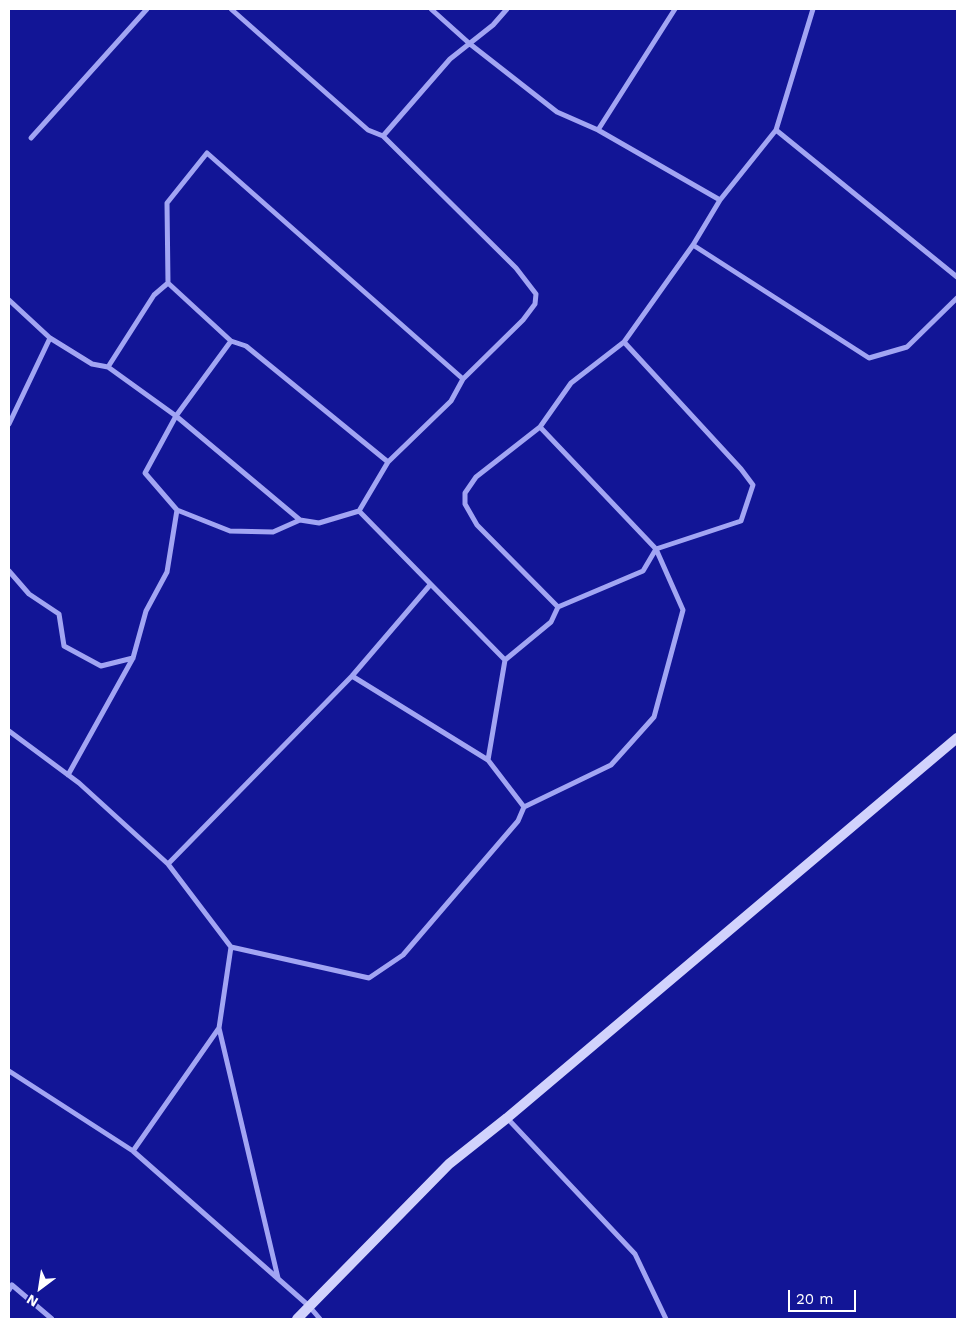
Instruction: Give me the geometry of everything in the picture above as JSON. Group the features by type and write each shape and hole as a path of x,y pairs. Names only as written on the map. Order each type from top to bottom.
{"street":[{"path":"32,138 147,9"},
{"path":"9,300 50,338 92,364 108,367 176,416 300,520 319,523 358,511 388,462 451,401 462,378 523,320 535,304 536,294 516,268 383,136 368,130 232,9"},
{"path":"431,9 470,44 557,112 598,130 720,200"},
{"path":"383,136 450,59 493,26 507,9"},
{"path":"598,130 675,9"},
{"path":"558,607 477,525 465,504 465,493 476,477 540,428 571,383 624,342 693,245 720,200 776,130 814,9"},
{"path":"776,130 957,277"},
{"path":"388,462 246,346 231,341 168,283 167,203 207,153 462,378"},
{"path":"693,245 869,358 907,347 957,298"},
{"path":"108,367 154,294 168,283"},
{"path":"9,424 50,338"},
{"path":"231,341 176,416 145,472 176,510 230,530 273,532 300,520"},
{"path":"488,760 505,660 551,622 558,607 643,571 656,549 741,521 753,485 741,469 624,342"},
{"path":"9,731 68,776 168,864 230,947 369,978 403,956 518,821 524,807 612,765 654,716 682,610 656,549 540,428"},
{"path":"68,776 134,658 146,611 167,572 176,510"},
{"path":"358,511 505,660"},
{"path":"9,571 29,594 59,614 64,646 101,666 134,658"},
{"path":"168,864 352,676 430,585"},
{"path":"352,676 488,760 524,807"},
{"path":"297,1319 449,1164 507,1118 957,738"},
{"path":"230,947 219,1028 278,1279"},
{"path":"133,1151 219,1028"},
{"path":"9,1071 133,1151 309,1306 320,1319"},
{"path":"507,1118 636,1254 666,1319"},
{"path":"9,1290 12,1285 52,1319"}]}
